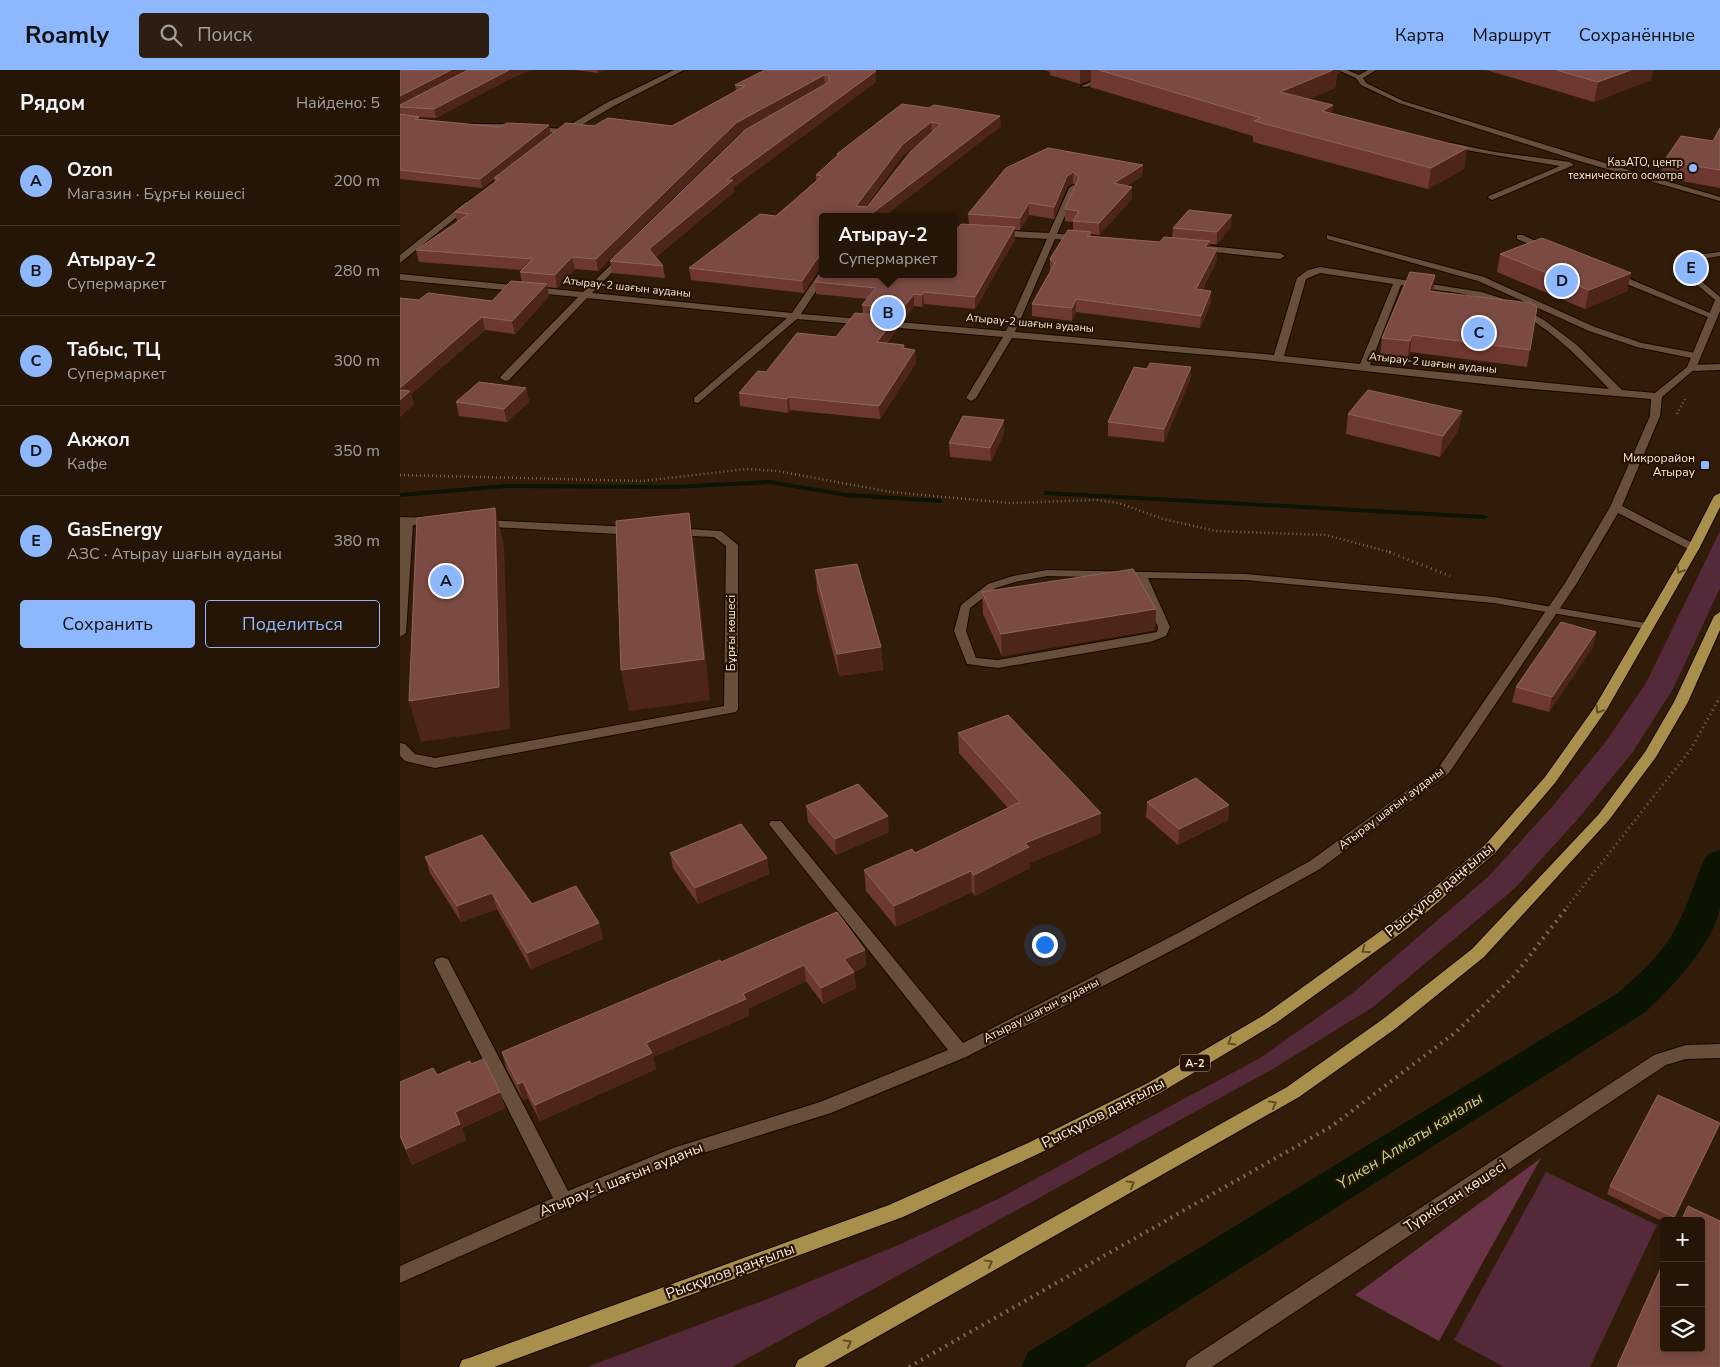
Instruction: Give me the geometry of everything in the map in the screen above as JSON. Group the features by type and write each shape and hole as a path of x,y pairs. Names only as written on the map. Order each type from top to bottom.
{"main road":[{"name":"Рысқұлов даңғылы","path":"469,1367 896,1211 1034,1148 1145,1092 1270,1018 1402,924 1490,849 1550,780 1600,710 1646,626 1694,546 1720,496"},
{"path":"805,1367 1293,1092 1388,1024 1478,953 1604,817 1651,754 1681,702 1720,616"}],"street":[{"path":"556,137 609,105 680,70"},
{"path":"457,126 498,126 563,132"},
{"path":"971,398 1010,333 1072,188"},
{"path":"400,260 479,196"},
{"path":"982,232 1089,239"},
{"path":"1185,246 1280,256"},
{"path":"505,378 582,295 631,248"},
{"path":"1278,359 1302,278 1311,272 1320,270 1482,295 1502,300 1525,310 1575,346 1619,394"},
{"name":"Атырау-2 шағын ауданы","path":"400,278 795,316 1010,333 1619,394 1657,396"},
{"path":"698,400 795,316 820,278"},
{"path":"1364,368 1398,282"},
{"path":"1657,396 1693,362 1720,300"},
{"name":"Атырау шағын ауданы","path":"960,1052 1182,938 1315,865 1444,770 1552,611 1616,507 1655,416 1657,396"},
{"path":"1616,507 1694,546"},
{"path":"400,633 404,521 447,523"},
{"name":"Бұрғы көшесі","path":"400,746 410,758 435,763 730,709 732,545 717,534 467,524"},
{"path":"776,824 960,1052"},
{"path":"442,963 564,1200"},
{"name":"Түркістан көшесі","path":"1198,1366 1660,1060 1686,1052 1720,1051"},
{"name":"Атырау-1 шағын ауданы","path":"400,1275 564,1200 679,1153 825,1108 960,1052"}],"lane":[{"path":"1084,86 1127,70"},
{"path":"1341,70 1359,77 1363,84 1401,102 1582,160 1720,199"},
{"path":"1359,77 1373,70"},
{"path":"1444,143 1503,156 1532,158 1570,165"},
{"path":"1492,198 1582,160"},
{"path":"1330,238 1481,279 1592,329 1693,362 1720,367"},
{"path":"1520,238 1557,252"},
{"path":"1720,254 1699,257 1687,273 1720,300"},
{"path":"1603,271 1713,316"},
{"path":"1141,575 1164,627 1162,634 1150,638 998,664 971,661 964,646 960,631 965,607 992,586 1013,579 1047,573 1246,577 1494,600 1646,626"}],"path":[{"path":"400,475 642,481 746,469 777,471 829,483 910,494 1010,503 1096,500 1119,503 1163,519 1216,531 1326,535 1382,549 1456,579"}],"shaded area":[{"path":"1720,531 1720,588 1673,689 1632,753 1578,819 1514,889 1373,1007 1276,1067 732,1367 587,1367 770,1298 903,1243 998,1199 1260,1058 1354,992 1489,876 1551,808 1604,744 1646,683"},
{"path":"1541,1158 1439,1341 1355,1295"},
{"path":"1546,1172 1657,1225 1590,1367 1504,1367 1454,1340"}],"building":[{"path":"400,70 451,70 400,96"},
{"path":"468,70 509,70 434,109 400,107 400,105"},
{"path":"765,70 876,71 727,180 733,180 649,249 663,266 610,261 745,130 829,82 829,75 824,75 736,123 596,259 572,257 555,275 520,272 533,259 416,250 469,214 455,212 499,179 494,178 566,123 594,126 608,118 672,126 745,86 735,85"},
{"path":"1099,70 1333,70 1280,92 1333,105 1322,111 1467,148 1431,168 1254,121 1261,118"},
{"path":"1556,70 1631,70 1598,82"},
{"path":"902,104 929,108 934,105 1000,116 872,213 819,213 819,258 802,281 689,268 760,214 776,216 822,176 816,175 839,154 837,154","holes":["931,122 941,124 911,151 867,207 856,206 902,145"]},
{"path":"400,114 419,117 415,119 499,127 507,123 549,125 480,179 400,170"},
{"path":"1720,128 1720,170 1664,161 1681,136 1713,141"},
{"path":"1048,148 1143,165 1114,183 1132,187 1099,223 1073,221 1079,211 1065,209 1079,177 1073,172 1067,176 1054,207 1029,203 1020,218 968,214 1006,168"},
{"path":"1189,210 1232,215 1217,232 1173,228"},
{"path":"961,224 1015,227 975,297 923,292 922,295 914,294 903,308 862,305 876,288 815,282 819,276 819,278 957,278 958,228"},
{"path":"1068,230 1091,232 1087,236 1160,242 1164,237 1210,241 1205,247 1217,249 1196,289 1211,291 1201,316 1076,299 1072,308 1032,304 1055,263 1050,259"},
{"path":"1542,238 1631,273 1589,290 1500,254"},
{"path":"1410,272 1435,275 1429,291 1531,303 1537,307 1530,350 1412,335 1410,341 1382,338"},
{"path":"511,281 547,284 512,321 482,317 400,388 400,298 419,300 428,293 492,301"},
{"path":"855,313 896,317 877,342 904,345 902,348 915,350 879,406 789,397 787,399 739,393 758,371 766,372 797,333 836,337"},
{"path":"1150,363 1191,367 1164,429 1108,422 1134,367 1147,369"},
{"path":"479,382 526,388 504,409 456,402"},
{"path":"400,390 410,391 400,400"},
{"path":"1368,390 1462,411 1443,436 1348,414"},
{"path":"963,416 1004,420 990,448 949,443"},
{"path":"495,508 499,687 409,701 417,518"},
{"path":"689,513 704,659 621,670 616,521"},
{"path":"857,564 881,647 837,654 815,570"},
{"path":"1133,569 1156,609 1001,634 982,592"},
{"path":"1561,622 1596,632 1552,697 1516,687"},
{"path":"1008,715 1101,813 1025,843 1029,847 974,875 971,871 894,906 864,870 912,849 915,853 1020,802 958,733"},
{"path":"1196,778 1229,805 1179,829 1147,802"},
{"path":"858,784 888,816 835,839 806,806"},
{"path":"741,824 767,858 695,888 670,853"},
{"path":"482,835 532,904 576,886 599,923 527,953 492,893 457,906 425,857"},
{"path":"837,912 865,950 844,959 854,972 821,988 804,965 743,994 746,999 646,1043 652,1053 535,1105 523,1082 518,1084 502,1052 720,960 721,962"},
{"path":"484,1059 500,1092 455,1112 460,1124 406,1149 400,1135 400,1082 433,1068 437,1075 470,1061 471,1064"},
{"path":"1658,1095 1720,1123 1674,1217 1610,1186"},
{"path":"1688,1206 1720,1221 1720,1367 1617,1367 1660,1270 1660,1352 1705,1352 1705,1217 1683,1217"}],"waterway":[{"path":"400,495 506,486 673,487 769,482 847,495 940,501"},
{"path":"1047,493 1484,517"},
{"name":"Үлкен Алматы каналы","path":"1044,1367 1631,1003 1664,971 1687,940 1698,918 1720,862"}],"place":[{"name":"КазАТО, центр технического осмотра","path":"1693,168"},
{"name":"GasEnergy","path":"1691,268"},
{"name":"Акжол","path":"1562,281"},
{"name":"Атырау-2","path":"888,313"},
{"name":"Табыс, ТЦ","path":"1479,333"},
{"name":"Микрорайон Атырау","path":"1705,465"},
{"name":"Ozon","path":"446,581"}]}
